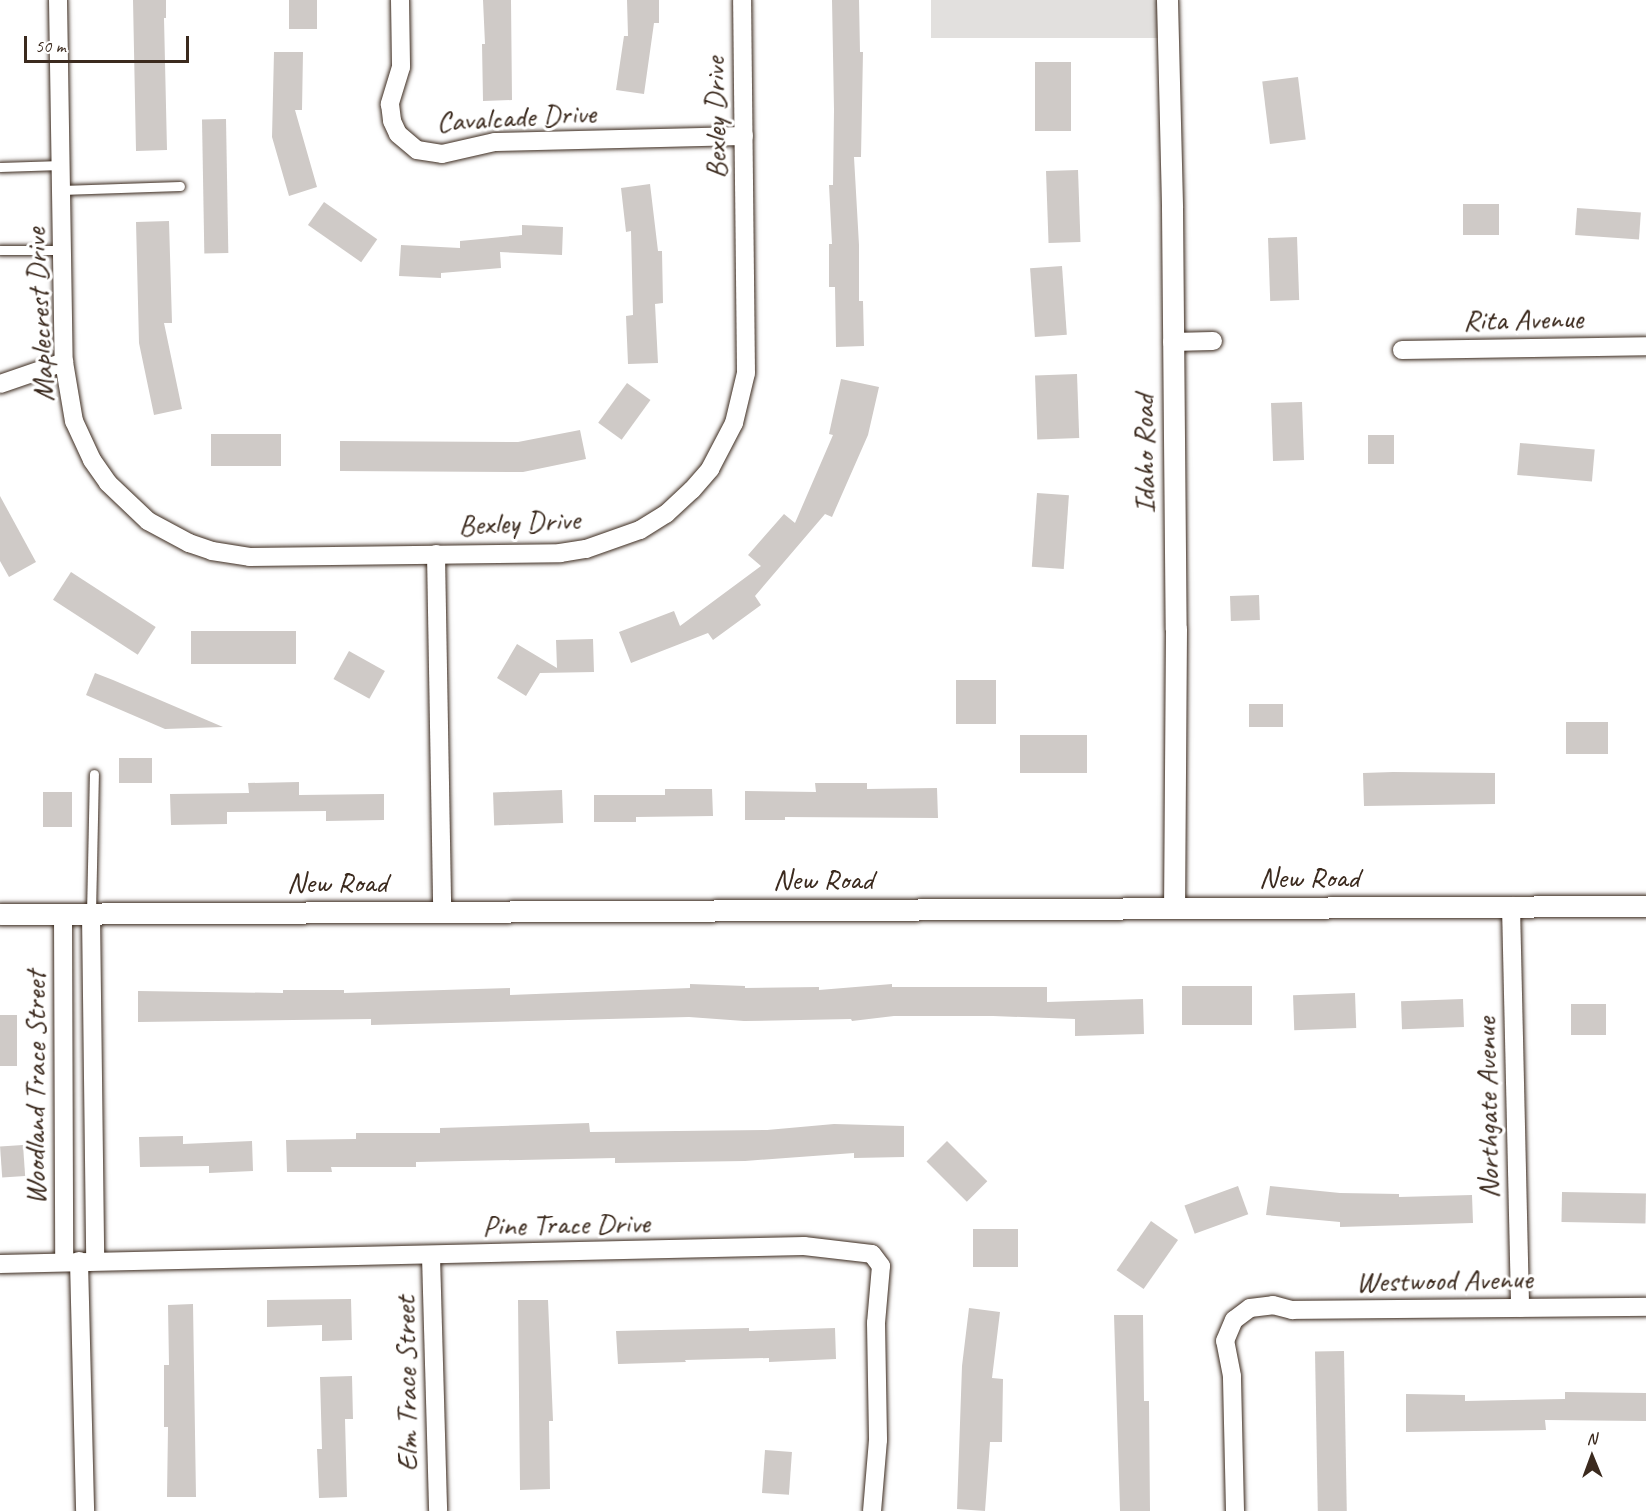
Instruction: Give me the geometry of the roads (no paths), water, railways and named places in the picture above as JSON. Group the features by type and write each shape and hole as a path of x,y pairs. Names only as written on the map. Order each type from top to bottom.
{"street":[{"name":"Maplecrest Drive","path":"58,0 64,362 74,421 92,460 127,503 171,535 212,551 250,557 436,554"},
{"name":"Cavalcade Drive","path":"400,0 401,68 390,104 392,121 398,134 417,150 442,154 495,142 744,136"},
{"name":"Bexley Drive","path":"442,911 436,554 560,553 608,543 640,530 666,514 693,490 710,469 734,423 746,373 742,0"},
{"name":"Idaho Road","path":"1167,0 1172,208 1177,651 1174,908"},
{"path":"1172,342 1213,341"},
{"name":"Rita Avenue","path":"1402,350 1646,346"},
{"path":"0,384 64,362"},
{"name":"Northgate Avenue","path":"1511,906 1520,1308"},
{"name":"New Road","path":"0,914 1646,906"},
{"name":"Woodland Trace Street","path":"63,914 79,1261 86,1511"},
{"name":"Woodland Trace Street","path":"79,1261 91,914"},
{"name":"Pine Trace Drive","path":"0,1264 804,1246 872,1254 881,1266 876,1323 878,1440 872,1511"},
{"name":"Elm Trace Street","path":"431,1256 438,1511"},
{"name":"Westwood Avenue","path":"1235,1511 1232,1376 1225,1341 1229,1328 1244,1311 1261,1305 1273,1305 1292,1310 1646,1307"}],"lane":[{"path":"0,167 61,165"},
{"path":"61,190 180,186"},
{"path":"0,250 62,250"},
{"path":"91,914 94,774"}]}
